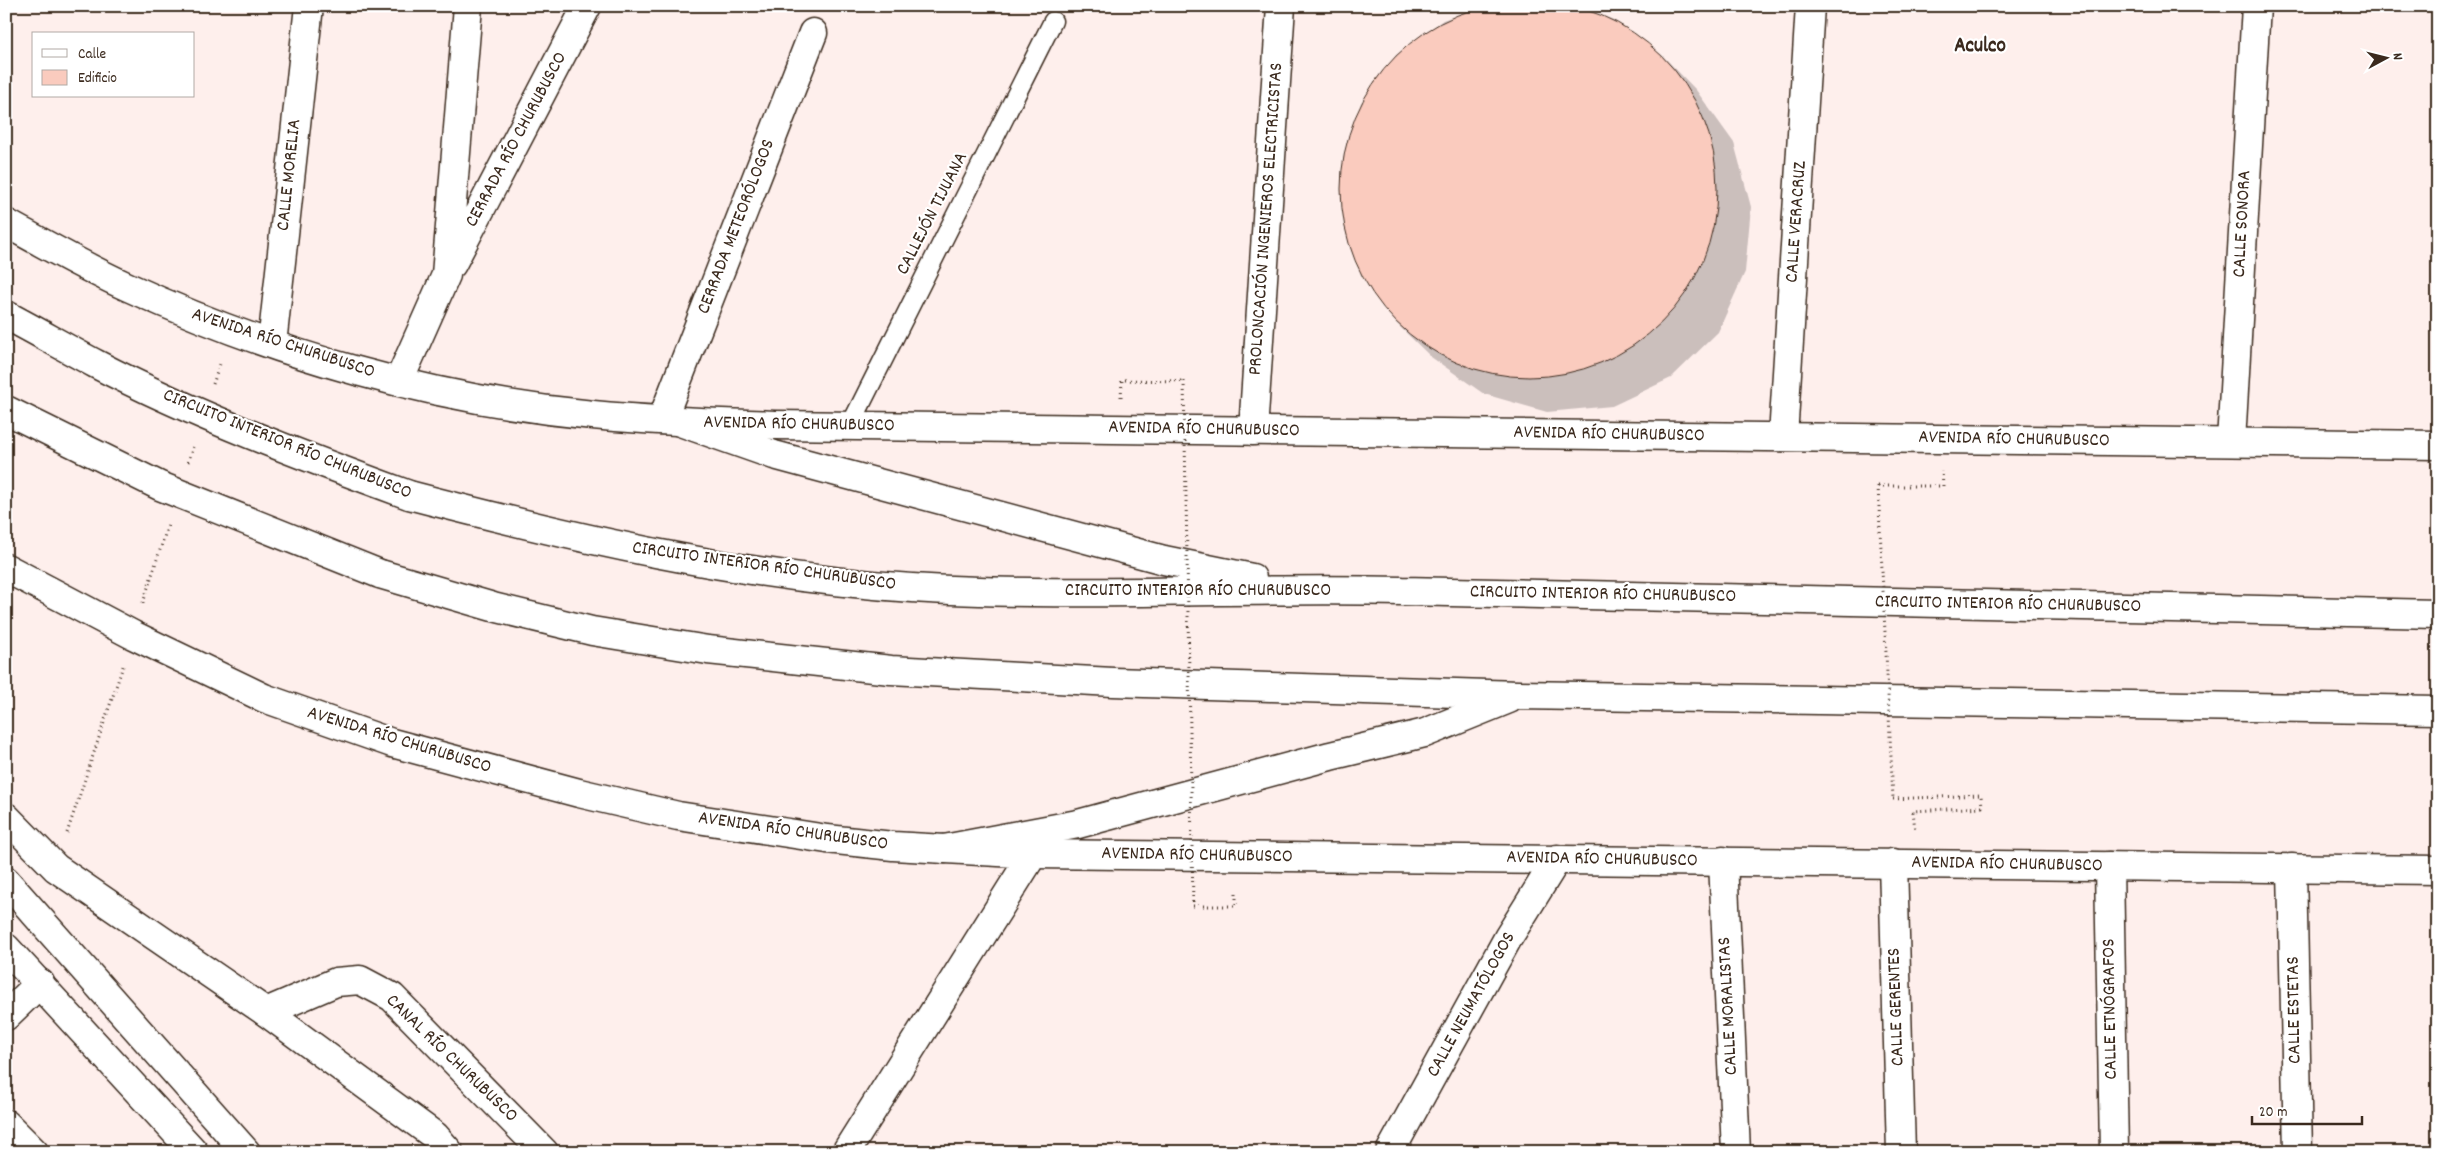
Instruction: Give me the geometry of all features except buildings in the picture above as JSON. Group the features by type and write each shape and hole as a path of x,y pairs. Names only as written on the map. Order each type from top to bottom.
{"main road":[{"name":"CALLE MORELIA","path":"272,344 309,6"},
{"name":"CERRADA RÍO CHURUBUSCO","path":"446,275 468,6"},
{"name":"CERRADA RÍO CHURUBUSCO","path":"399,381 446,275 587,6"},
{"name":"PROLONCACIÓN INGENIEROS ELECTRICISTAS","path":"1254,431 1281,6"},
{"name":"CALLE VERACRUZ","path":"1783,437 1810,6"},
{"name":"CALLE SONORA","path":"2231,442 2256,6"},
{"name":"CERRADA METEORÓLOGOS","path":"671,421 813,33"},
{"name":"AVENIDA RÍO CHURUBUSCO","path":"6,223 76,262 126,286 231,330 320,360 399,381 537,408 671,421 850,426 2438,445"},
{"name":"CIRCUITO INTERIOR RÍO CHURUBUSCO","path":"6,314 97,365 188,407 307,457 409,495 521,525 672,557 798,576 876,584 996,592 1302,588 2438,614"},
{"path":"6,410 160,486 380,574 493,606 592,631 708,650 795,661 891,670 1113,682 1518,695 2438,710"},
{"path":"671,421 774,455 1145,555 1302,588"},
{"name":"AVENIDA RÍO CHURUBUSCO","path":"6,568 133,635 264,698 392,743 487,769 678,816 827,839 1033,854 2438,870"},
{"path":"944,849 1078,824 1330,756 1426,733 1518,695"},
{"path":"6,816 56,868 266,1012 435,1136 449,1152"},
{"path":"846,1152 1033,854"},
{"name":"CALLE NEUMATÓLOGOS","path":"1390,1152 1508,938 1557,859"},
{"name":"CALLE MORALISTAS","path":"1722,861 1736,1152"},
{"name":"CALLE GERENTES","path":"1901,1152 1905,863"},
{"name":"CALLE ETNÓGRAFOS","path":"2109,866 2114,1152"},
{"name":"CALLE ESTETAS","path":"2292,868 2298,1152"},
{"path":"6,881 246,1152"},
{"path":"6,948 194,1152"},
{"name":"CANAL RÍO CHURUBUSCO","path":"266,1012 336,982 360,980 392,997 544,1152"},
{"path":"6,1016 40,983"},
{"path":"1714,1152 1735,1123"},
{"path":"6,1124 34,1152"}],"lane":[{"name":"CALLEJÓN TIJUANA","path":"850,426 1053,21"}],"path":[{"path":"213,385 231,330"},
{"path":"1122,380 1184,381 1193,906 1236,906"},
{"path":"186,468 195,441"},
{"path":"1878,486 1893,799 1981,795 1982,807 1913,811 1905,863"},
{"path":"56,868 168,524"}],"district":[{"name":"Aculco","path":"1980,47"}]}
